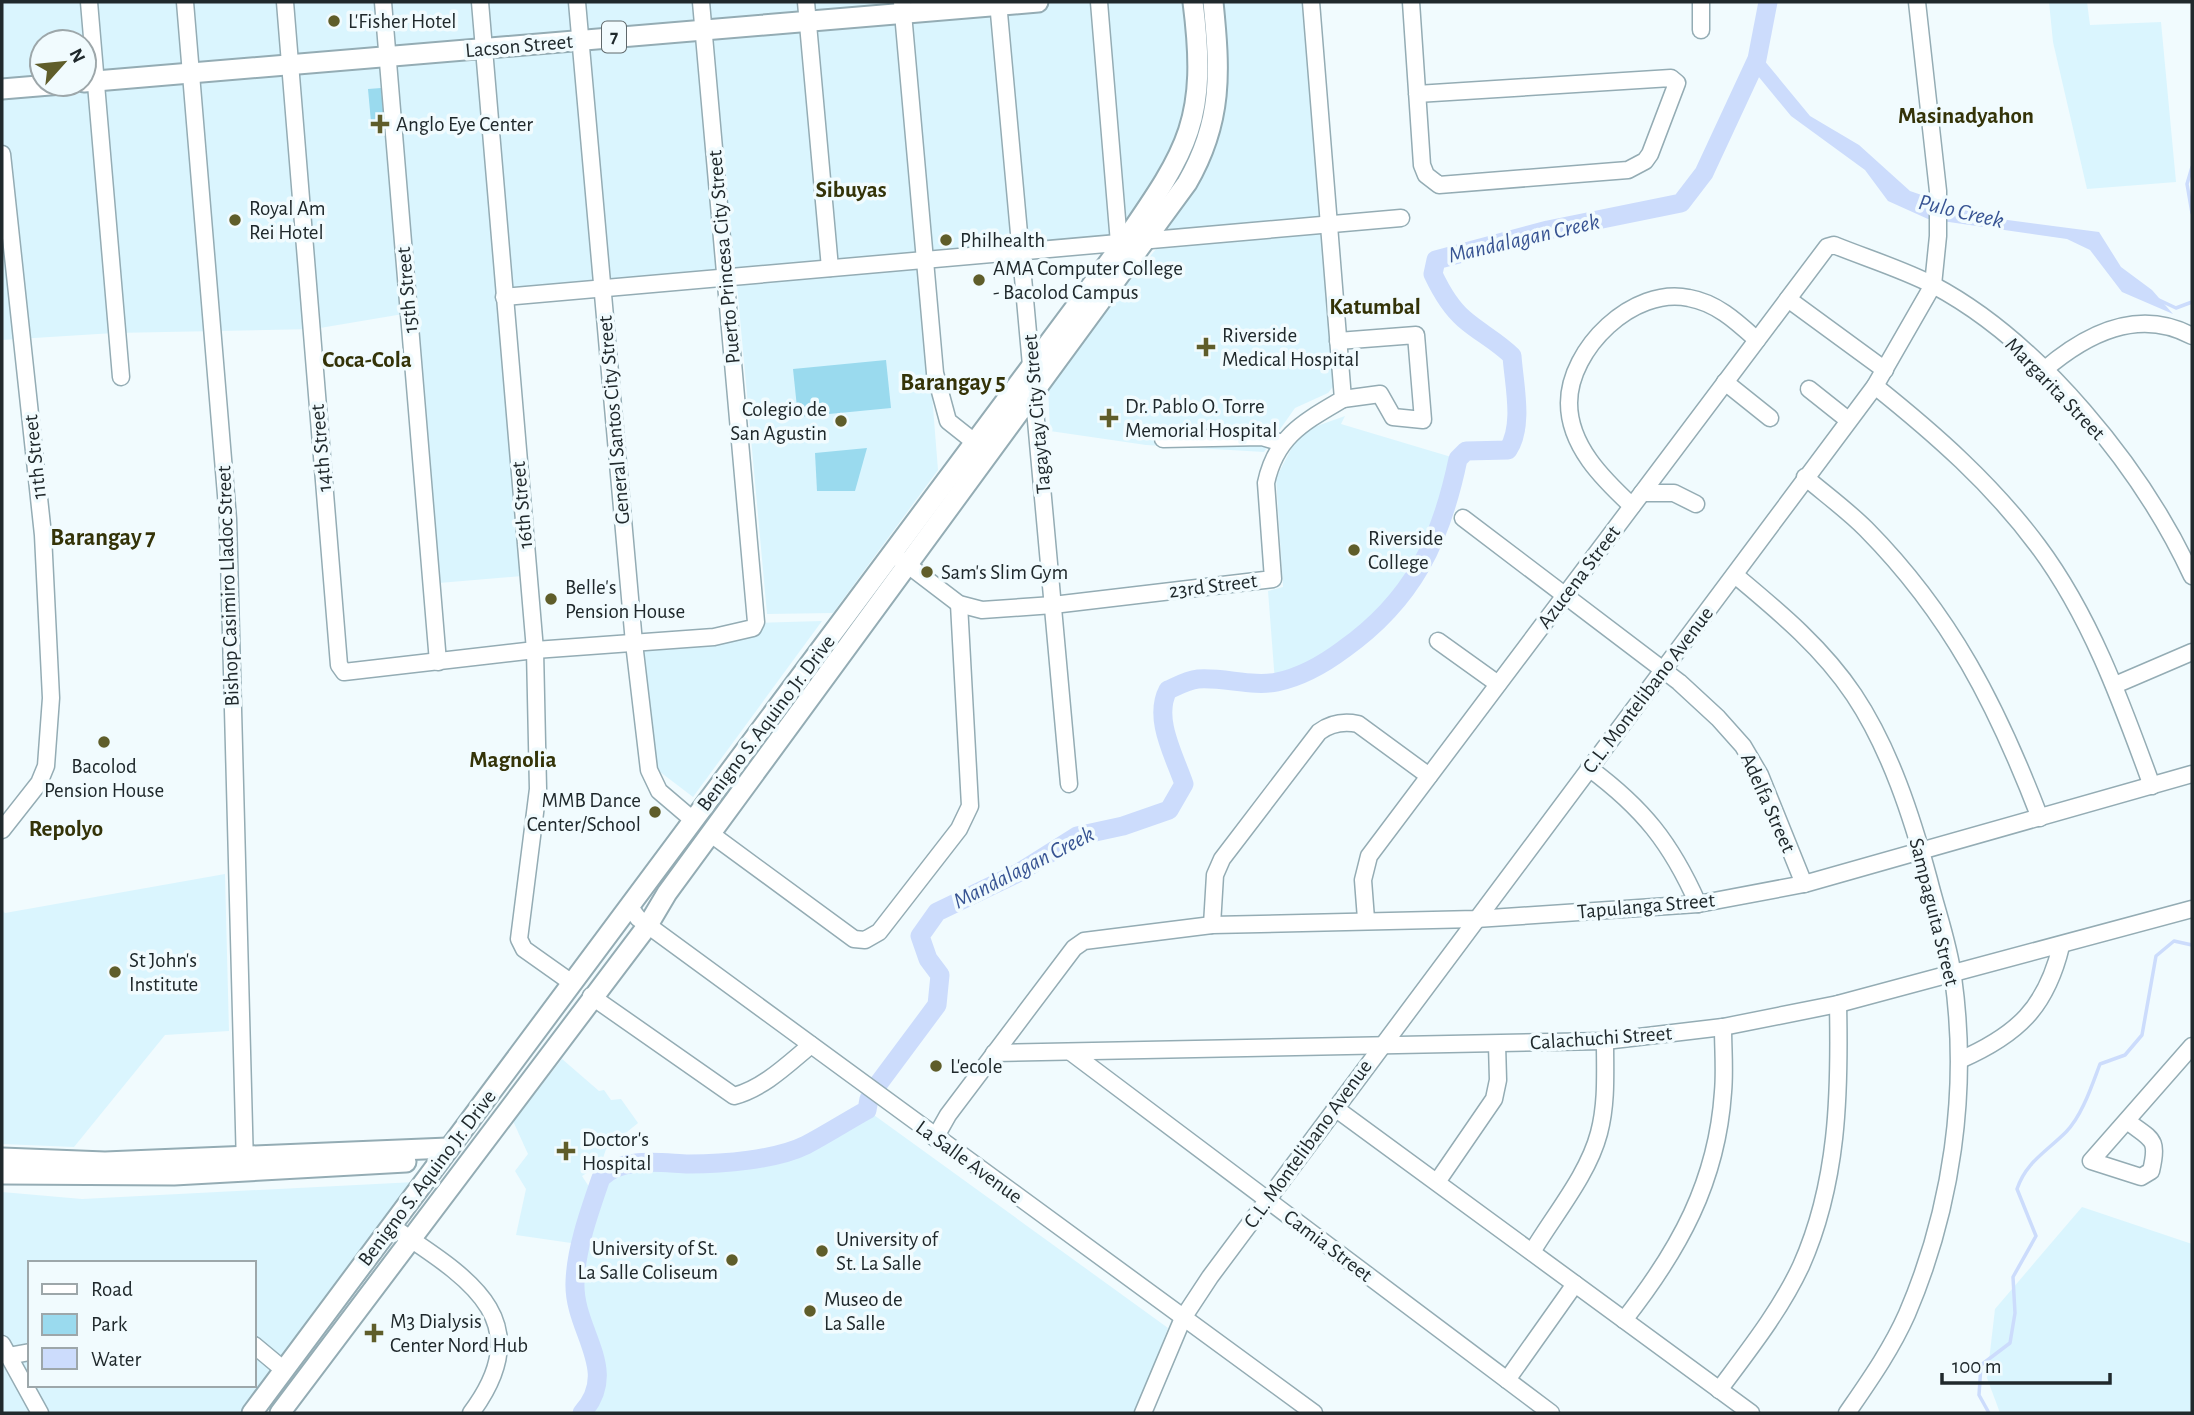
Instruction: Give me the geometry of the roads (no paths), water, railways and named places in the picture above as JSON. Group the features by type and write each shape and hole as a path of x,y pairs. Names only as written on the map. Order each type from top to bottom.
{"main road":[{"name":"Lacson Street","path":"98,81 703,30 807,11 1038,2"},
{"name":"Benigno S. Aquino Jr. Drive","path":"252,1413 1166,183 1181,155 1192,123 1199,74 1193,2"},
{"name":"Benigno S. Aquino Jr. Drive","path":"281,1413 591,996 648,925 750,780 1147,240 1195,169 1212,128 1219,80 1213,2"},
{"path":"2,89 28,87"},
{"path":"827,640 845,653"},
{"path":"733,767 750,780"},
{"path":"2,1174 106,1176 245,1164 443,1155"},
{"path":"2,1158 245,1164"},
{"path":"355,1275 374,1289"}],"street":[{"path":"89,2 89,28"},
{"name":"Bishop Casimiro Lladoc Street","path":"185,2 228,519 245,1164"},
{"name":"14th Street","path":"285,2 339,665 344,672 438,662"},
{"name":"15th Street","path":"383,2 438,662"},
{"name":"16th Street","path":"480,2 535,650 538,789 519,939 524,949 572,983"},
{"name":"General Santos City Street","path":"577,2 634,643 652,781 659,791 693,820"},
{"name":"Puerto Princesa City Street","path":"634,643 745,632 753,628 756,622 701,2"},
{"path":"1099,2 1122,243"},
{"path":"1311,2 1343,399 1380,394 1393,417 1423,420 1416,335 1339,341"},
{"path":"1411,2 1417,94 1422,165 1429,178 1439,185 1628,170 1645,161 1650,154 1677,83 1671,78 1417,94"},
{"path":"1701,2 1701,30"},
{"name":"C.L. Montelibano Avenue","path":"1143,1413 1183,1318 1382,1043 1875,386 1933,285 1938,236 1938,191 1917,2"},
{"name":"Tagaytay City Street","path":"999,3 1069,784"},
{"path":"903,7 940,402 948,421 991,455"},
{"path":"807,11 830,268"},
{"path":"92,98 121,377"},
{"name":"11th Street","path":"2,154 43,535 51,698 46,766 39,783 2,830"},
{"path":"504,297 1401,218"},
{"name":"Margarita Street","path":"1827,247 1834,245 1933,285 1992,325 2043,370 2102,435 2151,503 2190,567"},
{"name":"Azucena Street","path":"1366,919 1365,867 1429,776 1827,247"},
{"path":"1632,506 1605,481 1587,458 1576,434 1569,404 1576,369 1594,337 1625,313 1653,300 1687,297 1716,307 1757,340"},
{"path":"1788,299 1885,370"},
{"path":"2043,370 2065,352 2108,328 2145,324 2182,330 2192,336"},
{"path":"1725,382 1770,418"},
{"path":"1875,386 1936,435 1993,491 2040,547 2116,685 2152,786"},
{"path":"1809,389 1849,420"},
{"name":"23rd Street","path":"959,604 982,610 1053,605 1273,579 1266,484 1269,469 1282,443 1299,425 1343,399"},
{"path":"1163,439 1262,437 1282,443"},
{"path":"1805,477 1864,527 1905,571 1950,628 1981,681 2011,742 2040,818"},
{"path":"1642,493 1674,493 1696,504"},
{"name":"Adelfa Street","path":"1463,518 1662,670 1718,718 1743,746 1760,775 1804,884"},
{"path":"711,834 854,939 865,940 879,932 959,829 970,806 959,604 892,554"},
{"name":"Sampaguita Street","path":"1735,575 1805,635 1854,695 1891,764 1921,852 1953,975 1960,1060 1957,1113 1944,1199 1907,1314 1884,1360 1847,1413"},
{"path":"1438,641 1498,684"},
{"path":"438,662 535,650 634,643"},
{"path":"2116,685 2192,652"},
{"path":"1212,925 1214,885 1222,859 1319,732 1337,723 1358,724 1429,776"},
{"path":"1588,768 1625,795 1656,827 1681,865 1698,905"},
{"name":"Tapulanga Street","path":"995,1054 1074,948 1084,940 1212,925 1366,919 1476,919 1698,905 1804,884 2192,774"},
{"name":"La Salle Avenue","path":"629,906 648,925 935,1138 1314,1413"},
{"name":"Calachuchi Street","path":"995,1054 1382,1043 1605,1041 1723,1027 1838,1004 2192,909"},
{"path":"1960,1060 2008,1035 2028,1017 2054,972 2061,946"},
{"path":"591,996 734,1096 746,1093 773,1076 811,1045"},
{"path":"1719,1390 1768,1324 1800,1267 1817,1222 1835,1136 1840,1086 1838,1004"},
{"path":"1624,1320 1663,1270 1697,1203 1713,1155 1723,1092 1723,1027"},
{"path":"1532,1252 1595,1144 1605,1104 1605,1041"},
{"path":"1437,1182 1494,1099 1499,1080 1497,1044"},
{"path":"2127,1121 2192,1046"},
{"name":"Camia Street","path":"1072,1053 1551,1413"},
{"path":"935,1138 995,1054"},
{"path":"1335,1108 1751,1413"},
{"path":"391,1226 470,1283 488,1305 499,1331 497,1369 471,1413"},
{"path":"1507,1380 1575,1284"},
{"path":"256,1347 284,1370"},
{"path":"5,1350 28,1352"},
{"path":"5,1350 40,1413"}],"water":[{"path":"1759,2 1776,2 1763,59 1810,116 1859,145 1910,191 1985,217 2099,232 2121,267 2152,290 2173,314 2122,292 2090,250 2067,239 1928,219 1888,201 1865,170 1791,116 1749,65"}],"waterway":[{"name":"Mandalagan Creek","path":"876,1087 937,1005 940,975 928,959 920,936 937,912 1020,872 1077,836 1123,826 1169,810 1184,784 1164,724 1164,701 1168,690 1198,679 1267,683 1295,677 1336,655 1389,610 1406,589 1433,542 1458,459 1466,451 1508,450 1516,429 1517,404 1512,356 1464,319 1450,304 1433,274 1436,260 1548,230 1681,203 1704,173 1757,59 1768,2"},
{"name":"Pulo Creek","path":"2192,167 2187,184 2192,213"},
{"name":"Pulo Creek","path":"2159,300 2176,308 2192,302"},
{"path":"1989,1413 1979,1395 1981,1365 2010,1343 2015,1313 2013,1277 2036,1236 2017,1189 2031,1164 2066,1132 2077,1118 2100,1064 2125,1055 2142,1035 2156,956 2174,941 2192,945"},
{"name":"Mandalagan Creek","path":"582,1413 593,1397 597,1381 592,1350 576,1300 576,1269 584,1229 601,1178 620,1166 642,1162 717,1163 749,1160 794,1150 867,1110 869,1099"}],"place":[{"name":"L'Fisher Hotel","path":"334,21"},
{"name":"Anglo Eye Center","path":"380,124"},
{"name":"Royal Am Rei Hotel","path":"235,220"},
{"name":"Philhealth","path":"946,240"},
{"name":"AMA Computer College - Bacolod Campus","path":"979,280"},
{"name":"Riverside Medical Hospital","path":"1206,347"},
{"name":"Dr. Pablo O. Torre Memorial Hospital","path":"1109,418"},
{"name":"Colegio de San Agustin","path":"841,421"},
{"name":"Riverside College","path":"1354,550"},
{"name":"Sam's Slim Gym","path":"927,572"},
{"name":"Belle's Pension House","path":"551,599"},
{"name":"Bacolod Pension House","path":"104,742"},
{"name":"MMB Dance Center/School","path":"655,812"},
{"name":"St John's Institute","path":"115,972"},
{"name":"L'ecole","path":"936,1066"},
{"name":"Doctor's Hospital","path":"566,1151"},
{"name":"University of St. La Salle","path":"822,1251"},
{"name":"University of St. La Salle Coliseum","path":"732,1260"},
{"name":"Museo de La Salle","path":"810,1311"},
{"name":"M3 Dialysis Center Nord Hub","path":"374,1333"}],"district":[{"name":"Masinadyahon","path":"1966,116"},
{"name":"Sibuyas","path":"851,190"},
{"name":"Katumbal","path":"1375,307"},
{"name":"Coca-Cola","path":"367,360"},
{"name":"Barangay 5","path":"953,383"},
{"name":"Barangay 7","path":"103,538"},
{"name":"Magnolia","path":"513,760"},
{"name":"Repolyo","path":"66,829"}]}
